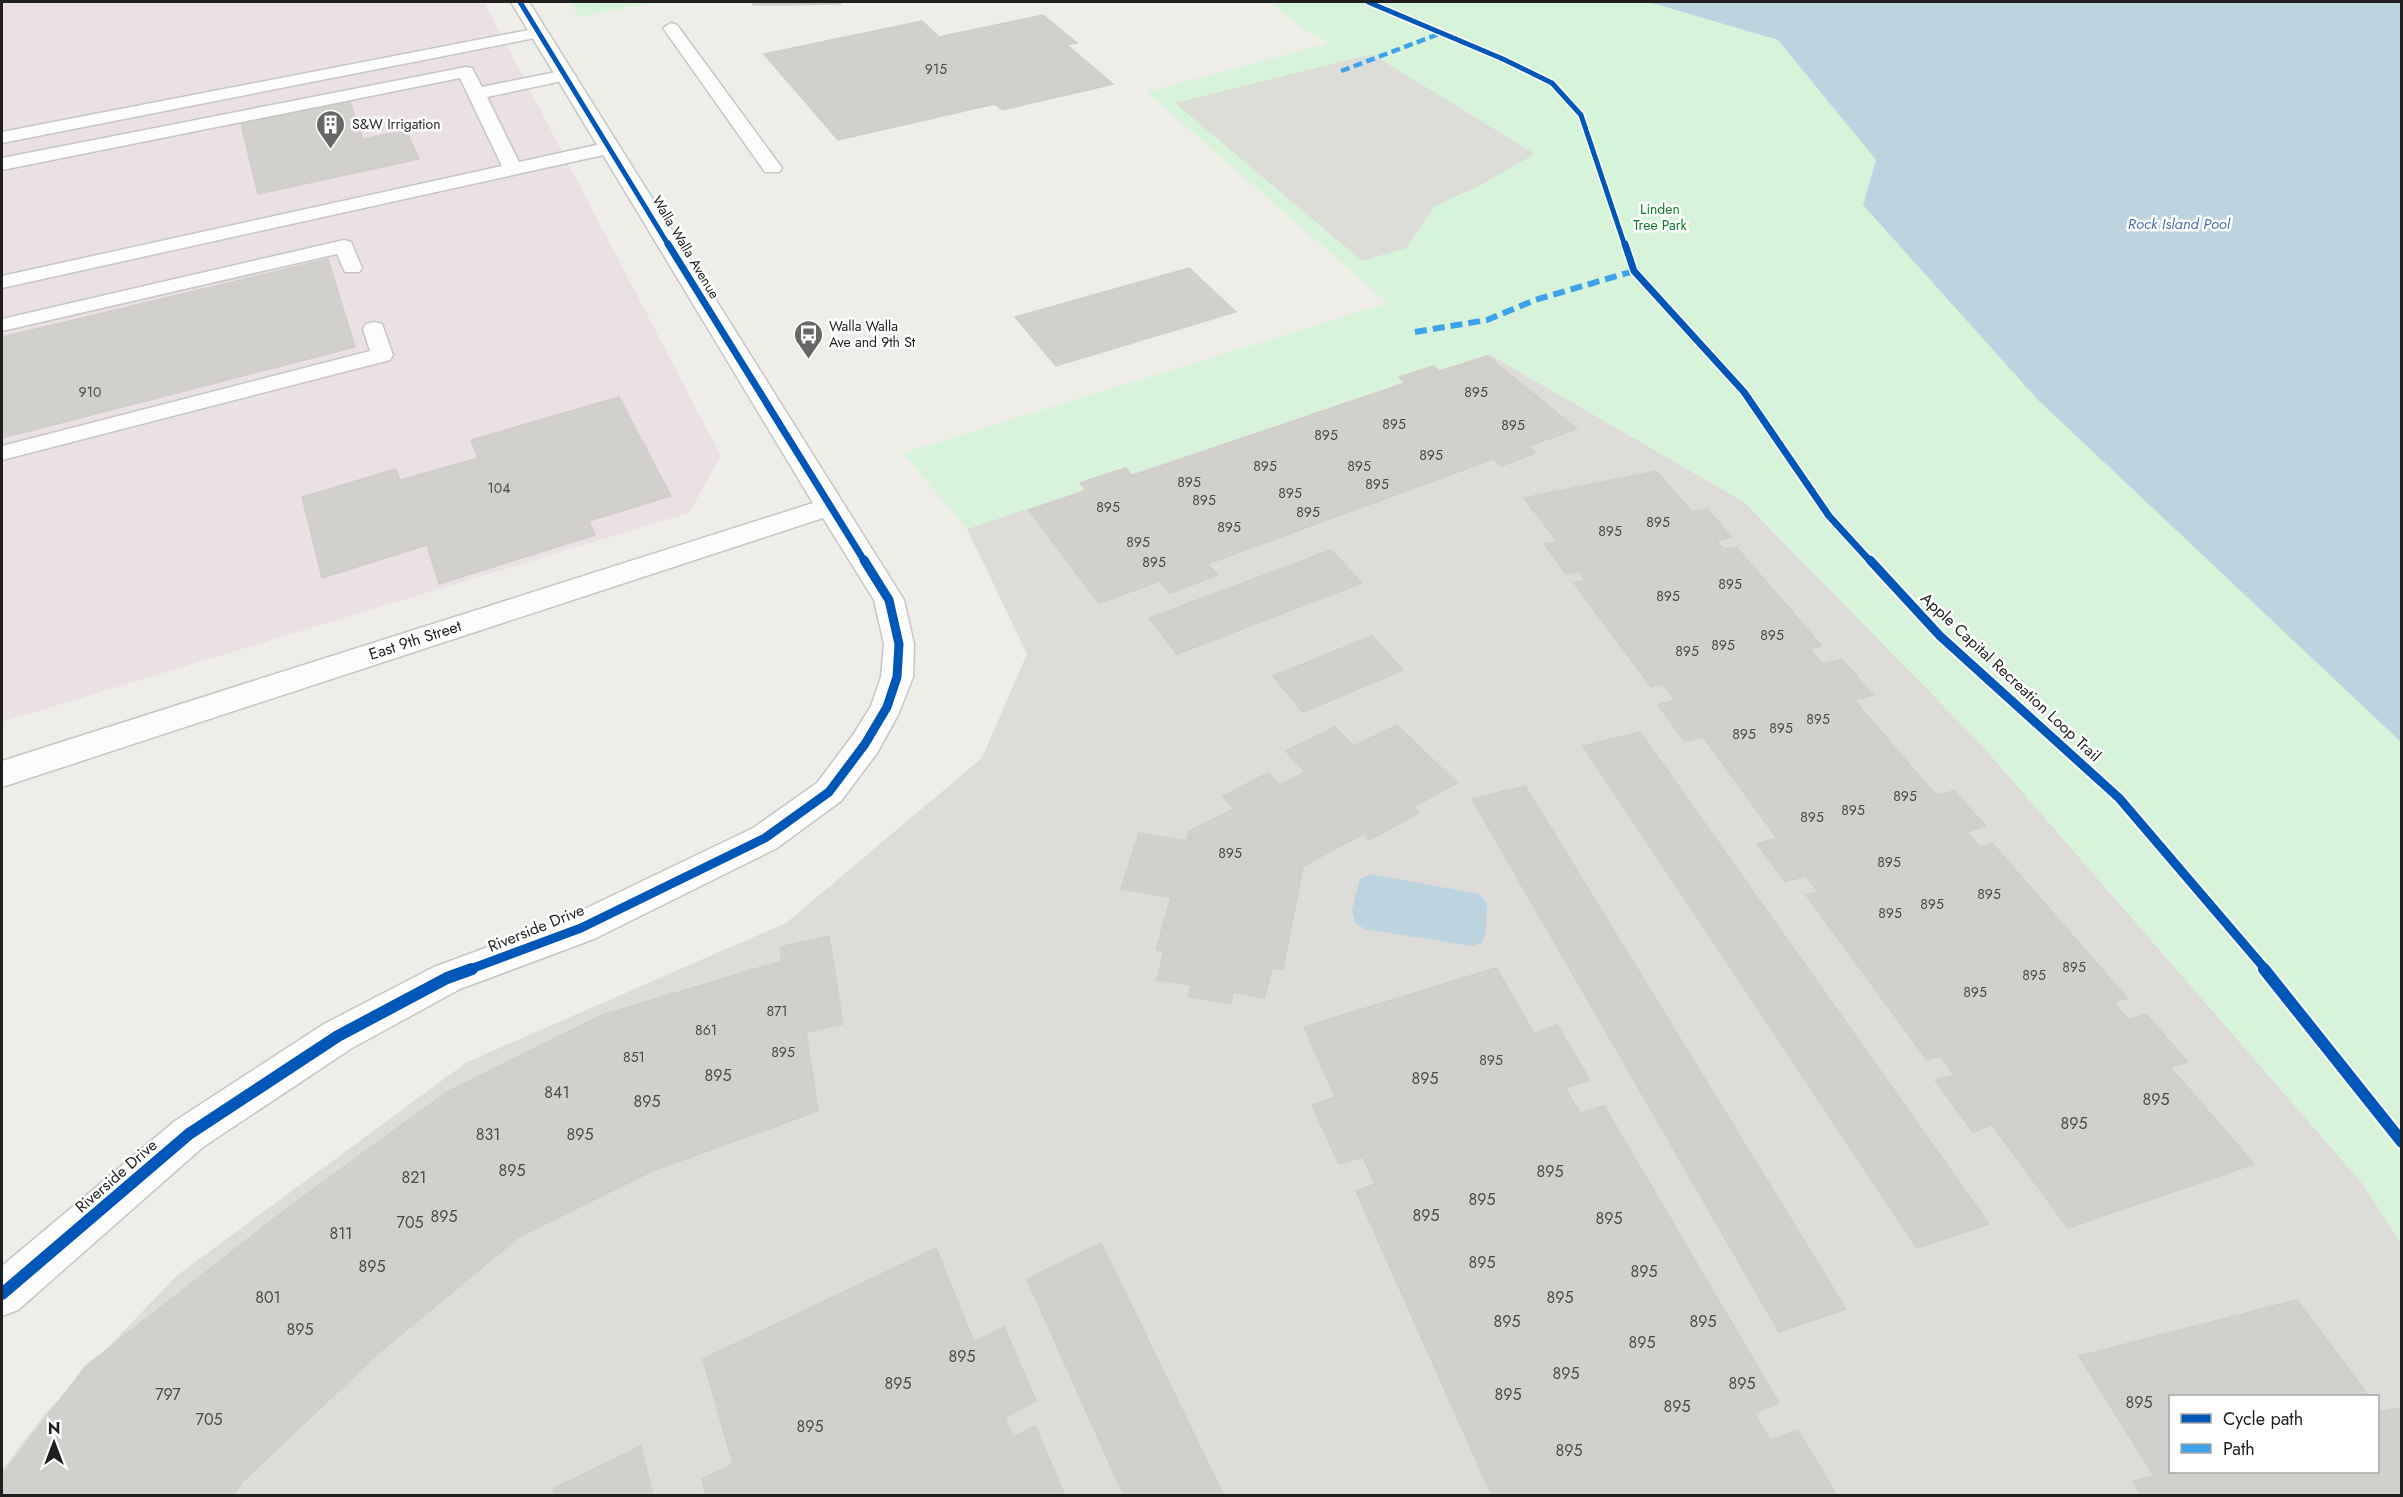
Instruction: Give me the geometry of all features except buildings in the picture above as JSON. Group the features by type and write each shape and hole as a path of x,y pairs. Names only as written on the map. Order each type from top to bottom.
{"street":[{"name":"Walla Walla Avenue","path":"520,2 829,507"},
{"name":"East 9th Street","path":"2,774 829,507"},
{"name":"Riverside Drive","path":"2,1294 189,1134 338,1036 447,978 581,927 765,838 829,792 865,744 887,706 897,677 899,644 889,600 829,507"}],"lane":[{"path":"671,28 772,168"},
{"path":"2,138 539,33"},
{"path":"2,164 466,72 513,170"},
{"path":"476,93 566,75"},
{"path":"2,282 610,148"},
{"path":"2,325 344,246 352,268"},
{"path":"2,453 382,355 374,329"}],"shaded area":[{"path":"2,2 484,2 721,456 689,513 2,722"},
{"path":"1372,54 1535,154 1479,186 1435,206 1406,248 1362,261 1175,103"},
{"path":"1489,354 1744,502 1980,743 2362,1183 2401,1243 2401,1495 2,1496 2,1470 44,1415 176,1276 467,1062 786,923 982,758 1027,654 967,529"}],"green space":[{"path":"571,2 659,2 578,17"},
{"name":"Linden Tree Park","path":"1270,2 1649,2 1778,40 1876,160 2038,400 2401,742 2401,1243 2362,1183 1980,743 1744,502 1489,354 967,529 903,453 1388,303 1147,92 1329,43 1306,31"}],"water":[{"name":"Rock Island Pool","path":"1649,2 2401,2 2401,742 2038,400 1863,205 1876,160 1778,40"},
{"path":"1370,874 1479,894 1487,904 1486,933 1482,943 1471,946 1365,929 1355,923 1352,910 1360,879"}],"marked path":[{"path":"1341,71 1439,34"},
{"path":"1415,332 1487,320 1535,300 1634,271"}],"cycle path":[{"path":"2,1294 189,1134 338,1036 447,978 581,928 765,838 829,792 865,744 887,707 897,677 899,644 889,600 804,466 520,2"},
{"name":"Apple Capital Recreation Loop Trail","path":"1368,2 1439,34 1503,59 1552,83 1581,115 1634,271 1744,392 1829,516 1940,636 2119,798 2244,943 2402,1142"}],"place":[{"name":"S&W Irrigation","path":"331,150"},
{"name":"Walla Walla Ave and 9th St","path":"808,360"}]}
